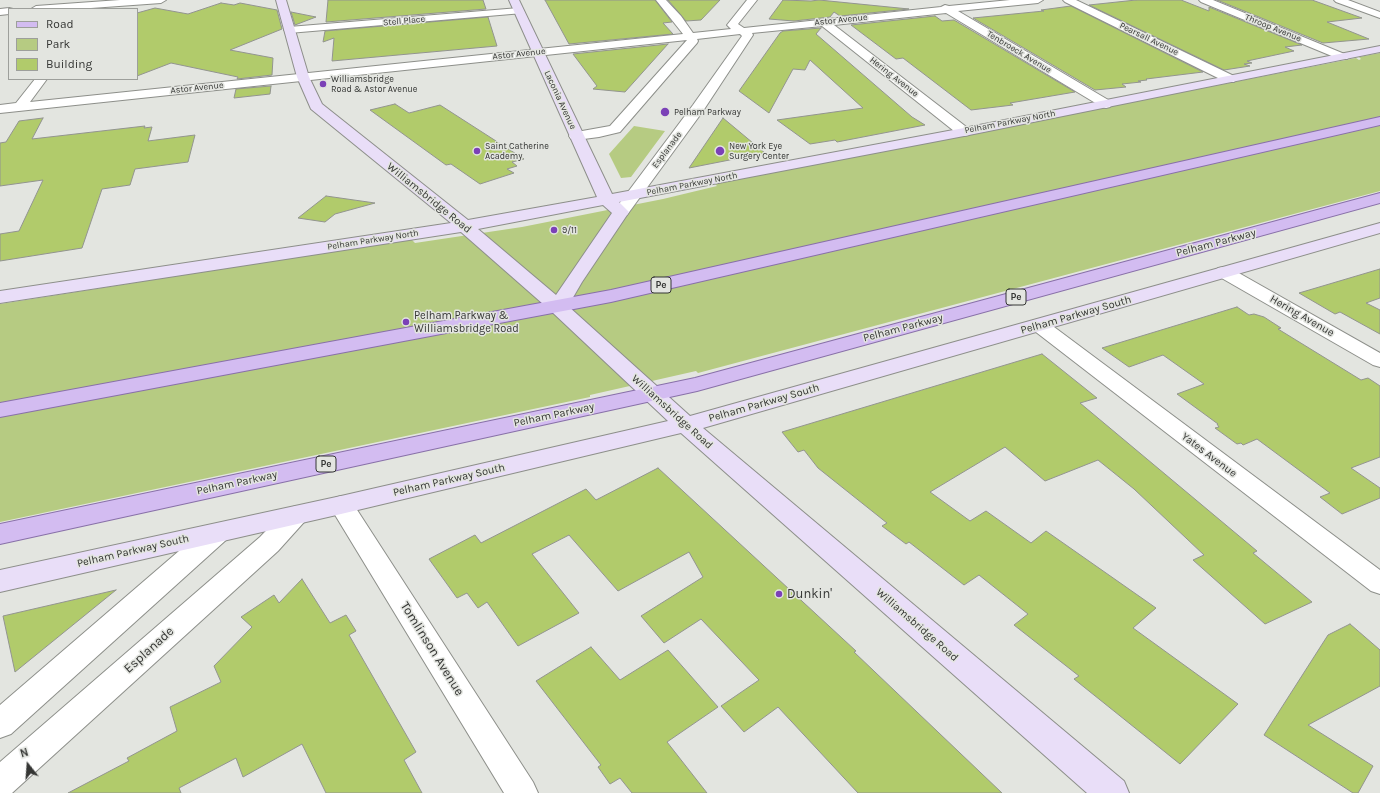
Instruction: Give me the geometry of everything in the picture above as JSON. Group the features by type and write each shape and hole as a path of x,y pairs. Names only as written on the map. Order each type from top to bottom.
{"main road":[{"name":"Pe","path":"0,410 558,307 764,262 1380,121"},
{"name":"Pelham Parkway","path":"0,534 697,384 1380,198"}],"street":[{"path":"66,8 96,7 161,0"},
{"name":"Williamsbridge Road","path":"281,0 303,77 316,106 465,226 558,307 685,425 1112,793"},
{"path":"576,136 615,129 693,41 661,0"},
{"name":"Esplanade","path":"558,307 573,282 621,212 698,108 748,35 732,25 752,0"},
{"name":"Tenbroeck Avenue","path":"932,0 1106,104"},
{"name":"Astor Avenue","path":"0,109 1038,0"},
{"name":"Pearsall Avenue","path":"1068,0 1230,79"},
{"name":"Throop Avenue","path":"1204,0 1343,57"},
{"path":"1339,0 1380,15"},
{"name":"Stell Place","path":"289,30 516,6"},
{"name":"Laconia Avenue","path":"516,6 607,200"},
{"name":"Hering Avenue","path":"824,22 964,132"},
{"name":"Pelham Parkway North","path":"0,297 465,226 964,132 1380,49"},
{"path":"20,107 40,80"},
{"path":"607,200 621,212"},
{"name":"Pelham Parkway South","path":"0,581 341,505 685,425 1380,228"},
{"name":"Hering Avenue","path":"1224,272 1380,361"},
{"name":"Yates Avenue","path":"1039,325 1380,584"},
{"name":"Tomlinson Avenue","path":"341,505 522,793"},
{"name":"Esplanade","path":"0,783 269,544 296,515"},
{"path":"0,724 216,533"}],"green space":[{"path":"1380,53 1380,191 698,373 696,371 590,395 590,397 0,522 0,304 411,239 415,243 522,227 663,199 717,186 715,184 1356,58 1359,60 1361,59 1359,57"},
{"path":"634,126 665,131 631,177 621,178 609,154"}],"building":[{"path":"328,0 483,0 486,9 326,22"},
{"path":"545,0 655,0 672,22 663,23 673,34 569,44"},
{"path":"668,0 720,0 701,20 686,21"},
{"path":"783,0 819,0 909,9 840,16 834,12 830,17 794,21 769,19"},
{"path":"1136,0 1181,0 1209,11 1209,7 1302,45 1285,47 1294,51 1247,61 1252,63 1244,64 1250,66 1224,70 1089,5"},
{"path":"1217,0 1312,0 1362,18 1327,22 1369,39 1323,43"},
{"path":"221,3 234,5 240,3 277,10 282,29 230,50 273,58 272,75 237,79 238,77 171,63 138,76 138,13 155,8 188,14"},
{"path":"1071,6 1203,72 1146,79 1147,80 1138,81 1141,82 1122,84 1126,87 1095,90 973,18 1044,11 1041,10"},
{"path":"291,12 316,17 295,25"},
{"path":"935,16 942,21 954,20 1075,92 1010,103 1013,105 971,110 903,58 896,59 851,25"},
{"path":"488,17 497,46 332,61 334,38 323,42 325,31"},
{"path":"821,28 816,34 912,117 925,125 837,142 835,140 810,144 777,120 863,108 810,60 805,70 793,69 769,113 739,91 780,33 783,31"},
{"path":"668,44 625,92 593,89 597,86 573,54"},
{"path":"271,86 270,94 234,98 236,89"},
{"path":"395,104 409,113 440,105 524,159 512,162 517,166 507,169 514,173 480,184 451,164 446,165 370,110"},
{"path":"43,118 32,139 145,126 144,128 152,127 148,141 195,135 188,162 135,169 130,185 102,189 82,248 0,261 0,234 19,231 43,180 0,186 0,143 6,142 19,121"},
{"path":"723,118 765,153 689,168"},
{"path":"326,196 375,203 335,214 325,222 298,218"},
{"path":"1380,269 1380,298 1366,303 1380,310 1380,334 1340,312 1335,314 1299,293"},
{"path":"1237,307 1249,315 1254,314 1264,317 1281,328 1278,329 1361,380 1368,378 1380,386 1380,457 1351,468 1380,488 1380,498 1342,514 1320,497 1330,493 1257,439 1243,445 1241,443 1237,444 1215,428 1219,427 1218,424 1177,394 1204,384 1163,355 1129,367 1102,348"},
{"path":"1042,354 1097,398 1080,403 1257,551 1253,553 1312,602 1265,624 1193,560 1204,555 1134,489 1098,460 1045,481 1005,447 930,492 970,521 986,511 1031,543 1046,531 1156,608 1133,628 1238,704 1180,764 1074,679 1079,676 1014,625 1028,614 979,575 964,585 909,542 906,544 882,526 887,523 818,468 804,450 798,452 782,432"},
{"path":"658,468 856,651 854,652 1002,793 858,793 778,707 744,732 721,706 759,680 701,619 664,643 641,616 703,577 689,552 618,591 569,535 532,554 579,613 518,646 487,602 478,608 467,593 457,598 429,559 475,535 481,543 586,489 596,500"},
{"path":"302,579 330,623 346,615 356,631 349,635 416,752 404,760 422,793 326,793 302,744 243,777 236,758 179,788 181,793 68,793 129,761 127,758 177,731 170,707 221,682 214,666 252,627 241,617 274,595 279,603"},
{"path":"116,590 15,672 3,616"},
{"path":"1350,624 1380,650 1380,686 1308,725 1373,766 1358,793 1353,793 1264,735 1328,635"},
{"path":"591,647 620,680 668,650 718,707 667,742 707,793 632,793 620,778 610,784 598,767 601,765 536,681"}],"place":[{"name":"Williamsbridge Road & Astor Avenue","path":"323,84"},
{"name":"Pelham Parkway","path":"665,112"},
{"name":"Saint Catherine Academy","path":"477,151"},
{"name":"New York Eye Surgery Center","path":"720,151"},
{"name":"9/11","path":"554,230"},
{"name":"Pelham Parkway & Williamsbridge Road","path":"406,322"},
{"name":"Dunkin'","path":"779,594"}]}
